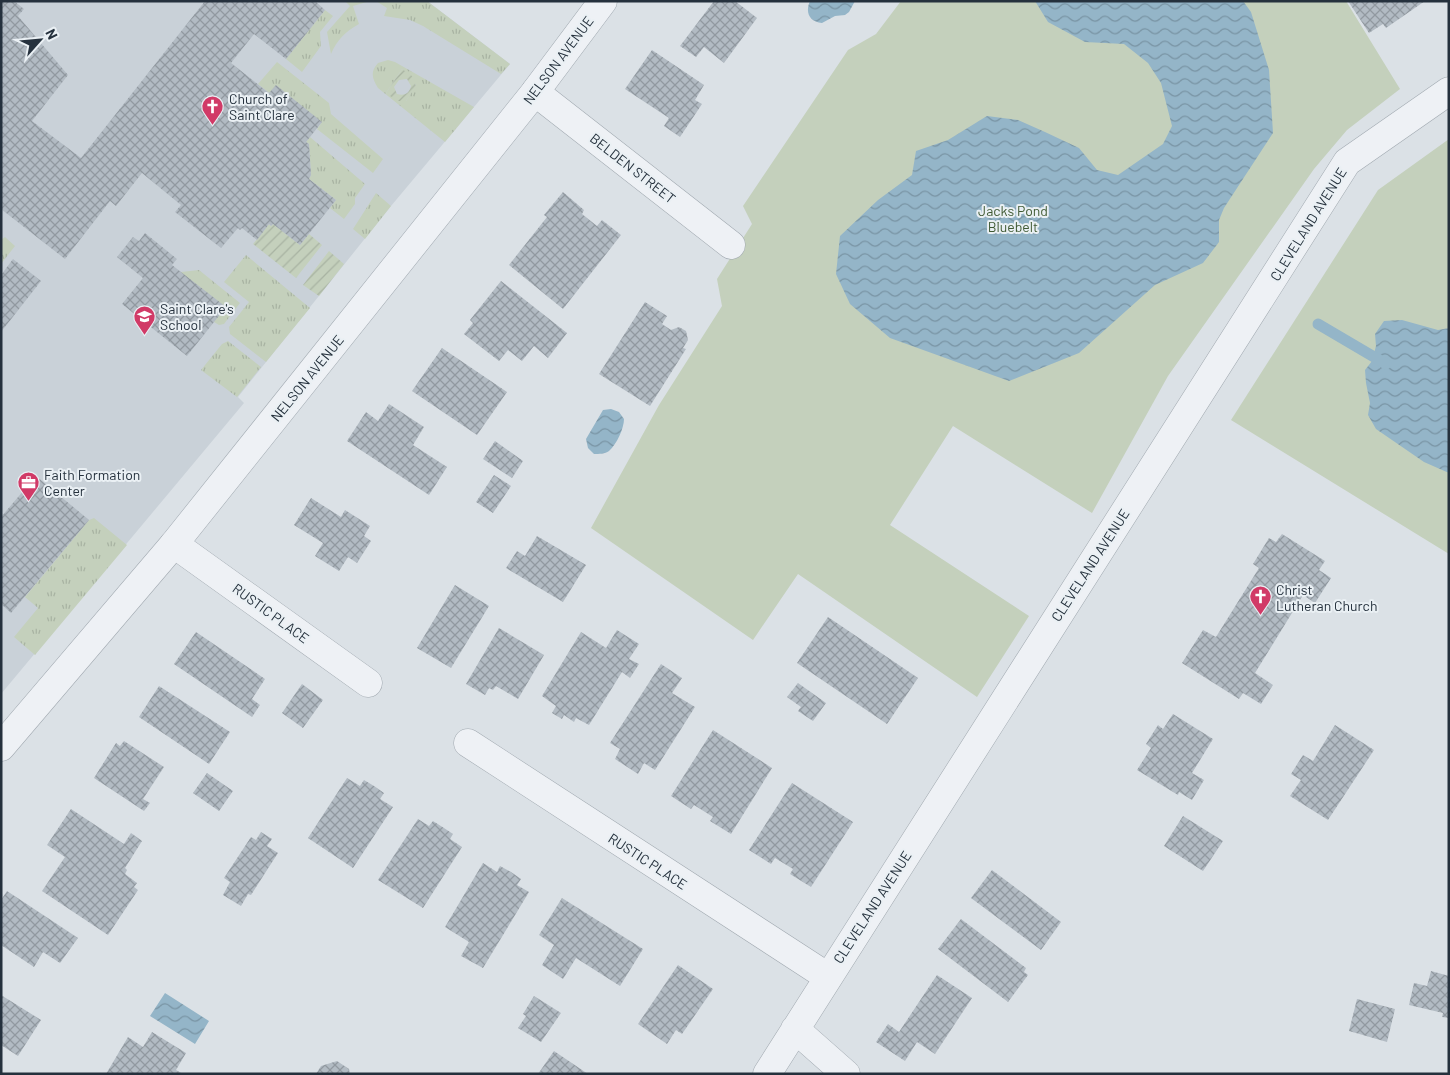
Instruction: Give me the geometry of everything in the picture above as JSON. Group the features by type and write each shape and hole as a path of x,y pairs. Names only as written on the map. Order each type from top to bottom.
{"street":[{"name":"NELSON AVENUE","path":"1,747 174,544 535,92 603,1"},
{"name":"CLEVELAND AVENUE","path":"767,1074 1347,162 1449,91"},
{"name":"BELDEN STREET","path":"535,92 731,245"},
{"name":"RUSTIC PLACE","path":"174,544 368,683"},
{"name":"RUSTIC PLACE","path":"468,743 828,977"},
{"path":"795,1029 846,1074"}],"shaded area":[{"name":"Saint Clare's School","path":"1,1 427,1 510,64 391,206 238,397 244,403 1,694"}],"green space":[{"path":"345,1 370,1 353,6 359,24 342,37 331,54 327,32 350,6"},
{"path":"376,1 427,1 510,64 501,74 423,26 410,20 384,16 387,8"},
{"name":"Jacks Pond Bluebelt","path":"901,1 1346,1 1400,89 1347,130 1314,169 1168,376 1092,513 953,426 890,525 1029,616 977,697 798,574 753,640 591,528 659,405 722,306 717,279 752,224 743,206 848,50 876,34"},
{"path":"325,10 333,16 320,32 321,46 302,72 286,59"},
{"path":"388,60 395,62 474,107 445,142 378,88 373,75 378,63","holes":["402,69 416,85 406,101 386,93"]},
{"path":"277,62 329,103 331,114 383,159 373,173 317,129 322,122 269,93 258,84"},
{"path":"402,69 412,76 416,86 406,101 397,101 386,93","holes":["407,79 411,86 408,93 402,95 397,94 394,87 399,80"]},
{"path":"310,137 365,184 355,198 355,204 344,219 330,208 336,200 309,179 311,175 309,144 306,142"},
{"path":"1449,139 1449,554 1231,420 1378,190"},
{"path":"376,193 391,206 365,239 353,229"},
{"path":"269,224 271,226 273,224 300,245 309,234 322,245 296,278 253,244"},
{"path":"5,237 15,246 1,264 1,240"},
{"path":"329,251 344,264 319,296 303,285"},
{"path":"246,255 310,308 266,362 230,334 229,327 249,302 224,282"},
{"path":"199,270 240,303 224,324 219,325 214,322 181,272"},
{"path":"228,341 261,367 237,397 201,370 222,344"},
{"path":"94,518 127,545 35,655 14,637 38,608 25,597 89,520"}],"water":[{"path":"810,1 855,1 849,12 845,15 835,16 822,23 814,21 809,16"},
{"path":"1035,1 1243,1 1251,12 1269,70 1273,133 1224,208 1219,220 1219,242 1203,263 1155,285 1079,353 1009,381 890,338 850,304 836,274 840,236 878,200 912,175 916,151 948,140 987,116 1018,120 1045,132 1079,148 1097,170 1118,175 1163,144 1172,126 1161,83 1148,63 1124,44 1085,42 1048,22"},
{"path":"1402,320 1438,330 1449,328 1449,473 1424,462 1376,429 1368,415 1370,403 1365,370 1372,361 1376,346 1375,334 1384,321"},
{"path":"611,409 619,412 624,419 621,431 615,444 609,451 594,454 588,448 586,439 603,410"},
{"path":"165,993 209,1021 195,1044 150,1016"}],"building":[{"name":"Church of Saint Clare","path":"1,1 14,1 24,9 18,16 68,75 32,121 81,158 205,1 315,1 325,10 286,59 254,34 231,63 269,93 276,85 322,122 306,142 309,144 311,175 309,179 336,200 300,245 273,224 271,226 269,224 257,240 242,228 240,230 238,228 221,248 175,212 181,205 142,173 116,206 110,201 65,259 1,209"},
{"path":"714,1 735,1 757,18 724,63 704,47 696,57 680,46"},
{"path":"1348,1 1425,1 1386,28 1383,24 1369,33"},
{"path":"652,50 704,85 695,100 702,104 680,137 664,126 669,118 625,89"},
{"path":"563,192 584,210 582,214 597,226 602,220 621,235 563,309 509,265 547,217 544,215"},
{"path":"145,233 177,259 172,265 226,307 187,356 122,304 143,278 117,257 133,237 139,241"},
{"path":"13,259 41,281 1,332 1,275"},
{"path":"501,281 567,333 548,358 534,346 522,361 508,350 499,361 464,334 473,323 470,320"},
{"path":"645,302 667,316 662,324 671,330 679,327 686,331 688,340 683,348 686,349 650,406 599,374"},
{"path":"442,348 507,392 477,435 412,391"},
{"path":"389,404 424,427 413,445 447,467 429,495 347,441 366,412 378,421"},
{"path":"495,441 523,461 512,478 483,459"},
{"path":"494,475 511,486 493,513 476,502"},
{"path":"36,476 89,520 11,613 1,604 1,517"},
{"path":"311,498 341,517 345,510 370,526 364,536 371,541 357,563 348,557 339,571 315,556 323,543 294,525"},
{"name":"Christ Lutheran Church","path":"1282,534 1325,561 1319,570 1331,578 1315,603 1303,595 1255,673 1273,685 1261,704 1243,693 1239,699 1182,663 1203,630 1216,637 1259,568 1253,564 1269,538 1276,542"},
{"path":"537,536 586,565 563,602 506,568 517,551 525,556"},
{"path":"455,585 489,606 451,668 417,648"},
{"path":"828,617 918,678 887,724 797,663"},
{"path":"499,628 544,655 518,699 496,686 493,690 489,688 485,695 466,684"},
{"path":"617,630 639,644 629,659 639,664 630,678 622,672 589,725 576,718 574,722 564,715 562,719 552,713 556,706 542,696 581,632 606,648"},
{"path":"196,632 265,679 252,699 260,705 252,717 174,664"},
{"path":"661,664 682,678 672,693 695,707 655,770 644,763 638,774 615,759 620,749 610,743"},
{"path":"798,683 826,703 813,721 798,711 801,707 787,697"},
{"path":"302,684 323,700 303,728 282,713"},
{"path":"159,686 230,732 209,764 139,717"},
{"path":"1173,714 1213,739 1192,773 1204,780 1192,800 1179,792 1178,795 1137,770 1151,748 1146,744 1158,725 1163,729"},
{"path":"1335,725 1374,750 1328,820 1290,796 1301,780 1291,774 1303,755 1313,761"},
{"path":"713,730 772,768 731,834 710,821 713,817 694,805 691,809 671,796"},
{"path":"124,741 164,767 143,799 150,803 144,811 94,778 116,743 120,746"},
{"path":"207,773 233,791 219,811 193,793"},
{"path":"347,778 360,786 364,780 374,786 384,793 380,799 393,807 353,868 308,838"},
{"path":"792,783 853,822 811,887 790,874 793,869 775,858 771,864 749,850"},
{"path":"71,809 124,844 131,833 142,841 125,868 127,870 125,874 137,883 134,887 138,890 108,935 42,891 65,857 47,845"},
{"path":"1183,816 1223,841 1203,871 1164,846"},
{"path":"418,819 429,826 433,821 453,834 450,839 462,847 423,908 378,880"},
{"path":"261,832 272,839 267,846 278,853 251,895 248,894 241,906 223,895 230,882 224,878 251,837 256,840"},
{"path":"483,863 497,872 500,866 511,872 521,879 517,885 529,892 483,968 461,956 469,942 445,927"},
{"path":"992,870 1061,922 1041,950 971,898"},
{"path":"7,891 78,938 60,963 43,952 34,967 1,945 1,900"},
{"path":"562,898 643,949 620,986 576,958 563,979 542,965 554,945 539,935"},
{"path":"961,919 1026,968 1024,972 1028,975 1008,1002 938,949"},
{"path":"678,965 713,989 682,1034 676,1030 667,1044 638,1024"},
{"path":"1431,971 1449,976 1449,1018 1442,1017 1443,1013 1409,1005 1414,983 1427,986"},
{"path":"937,975 972,998 935,1054 917,1042 905,1061 876,1042 888,1024 899,1032"},
{"path":"1,995 41,1020 18,1056 1,1045"},
{"path":"534,996 561,1013 541,1042 518,1028 526,1016 523,1014"},
{"path":"1357,999 1395,1009 1387,1042 1349,1031"},
{"path":"152,1032 186,1053 176,1070 183,1074 106,1074 128,1037 143,1047"},
{"path":"554,1051 588,1074 538,1074"},
{"path":"337,1061 349,1069 350,1074 316,1074 321,1066"}],"waterway":[{"path":"1318,324 1386,364"}],"place":[{"name":"Church of Saint Clare","path":"213,125"},
{"name":"Saint Clare's School","path":"144,335"},
{"name":"Faith Formation Center","path":"28,501"},
{"name":"Christ Lutheran Church","path":"1260,616"}]}
